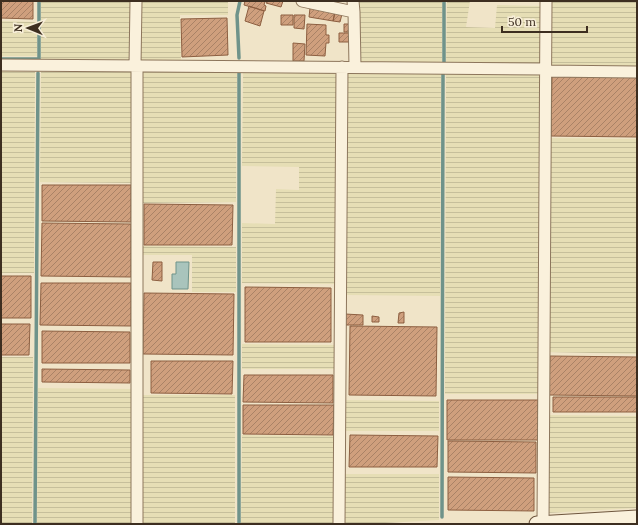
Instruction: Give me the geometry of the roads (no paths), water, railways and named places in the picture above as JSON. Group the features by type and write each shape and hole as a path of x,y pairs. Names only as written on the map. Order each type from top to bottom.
{"street":[{"path":"136,1 137,524"},
{"path":"302,1 354,6 355,67"},
{"path":"542,524 546,1"},
{"path":"1,66 355,67 637,72"},
{"path":"339,524 342,67"},
{"path":"537,524 637,518"}],"water":[{"path":"176,262 189,262 188,289 172,289 172,274 176,274"}],"waterway":[{"path":"1,59 39,59 39,1"},
{"path":"239,58 237,15 240,1"},
{"path":"444,1 444,63"},
{"path":"35,524 38,73"},
{"path":"239,73 239,524"},
{"path":"442,517 443,74"}]}
